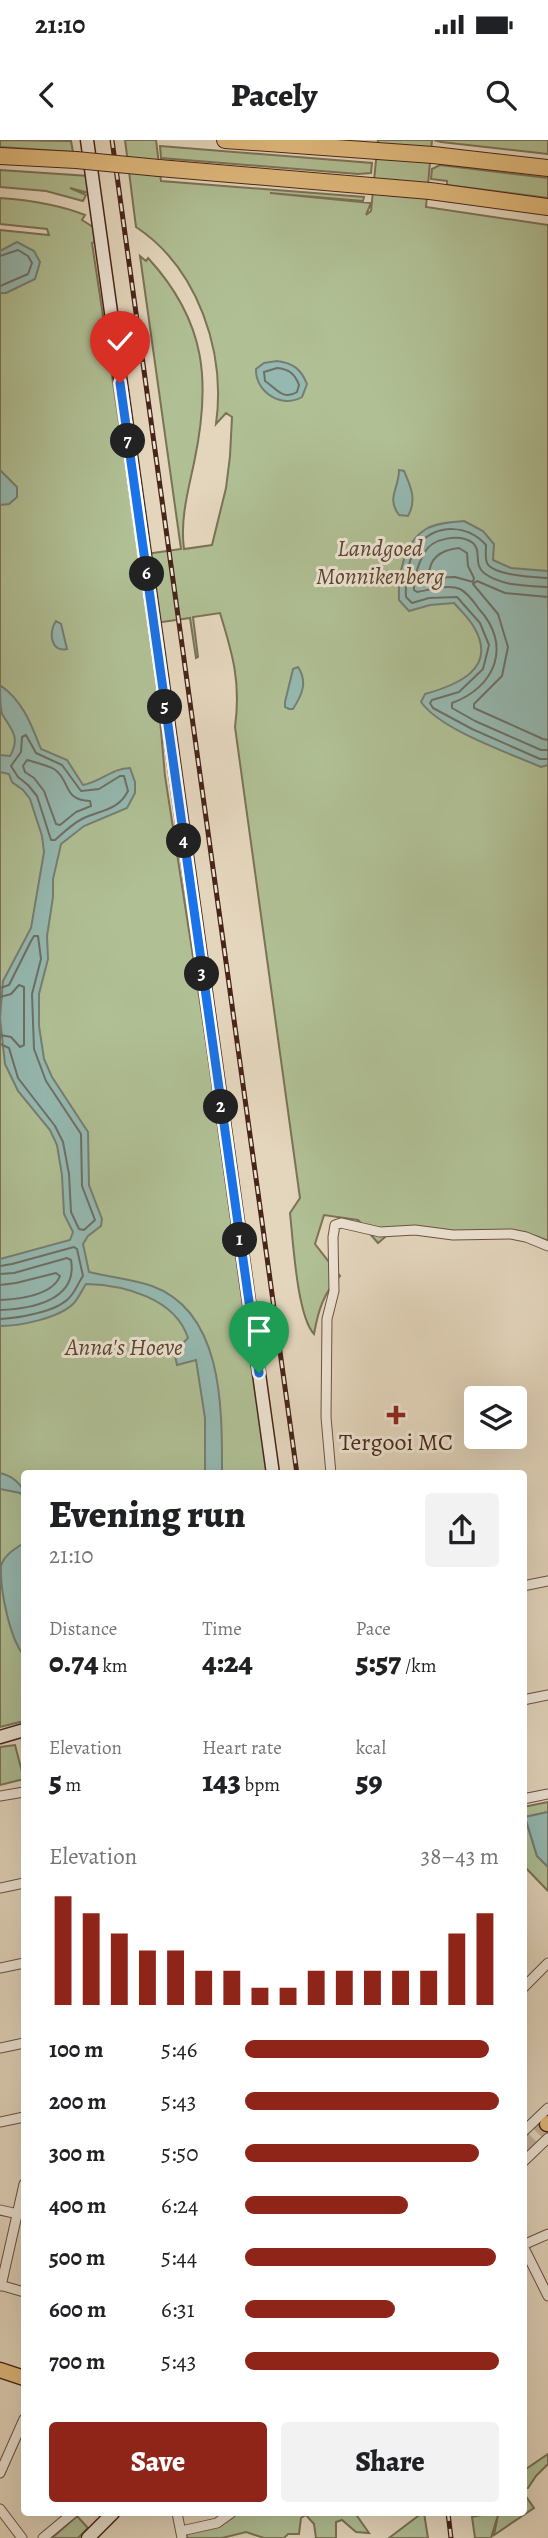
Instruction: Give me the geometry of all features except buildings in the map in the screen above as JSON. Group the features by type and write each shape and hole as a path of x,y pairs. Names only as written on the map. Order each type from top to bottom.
{"highway":[{"path":"225,140 433,155 548,168"},
{"path":"0,156 76,160 430,191 548,207"}],"main road":[{"path":"87,140 272,1470"},
{"path":"0,1740 21,1731"},
{"path":"0,1740 21,1739"},
{"path":"0,2370 21,2377"},
{"path":"88,2538 110,2516"}],"street":[{"path":"331,1470 326,1417 327,1319 334,1291 332,1237 335,1225 341,1223 380,1232 415,1230 453,1235 511,1234 548,1246"},
{"path":"527,1585 548,1581"},
{"path":"527,1699 548,1695"},
{"path":"0,1796 21,1793"},
{"path":"527,1798 548,1794"},
{"path":"0,1888 21,1884"},
{"path":"527,1984 548,1963"},
{"path":"0,1968 21,1964"},
{"path":"0,2048 21,2044"},
{"path":"527,2128 548,2108"},
{"path":"0,2122 21,2118"},
{"path":"527,2154 548,2138"},
{"path":"21,2200 1,2285 21,2291"},
{"path":"0,2210 18,2214"},
{"path":"527,2244 548,2234"},
{"path":"527,2254 548,2296"},
{"path":"0,2473 21,2426"},
{"path":"0,2509 22,2538"},
{"path":"43,2538 70,2516"},
{"path":"178,2516 182,2534 217,2523 227,2516"}],"green space":[{"path":"0,140 71,141 73,152 0,147"},
{"path":"125,140 156,140 161,181 364,197 363,201 270,193 371,203 366,215 371,211 378,140 432,140 426,207 548,225 548,1241 511,1231 450,1231 413,1227 395,1230 378,1243 358,1220 324,1215 315,1244 340,1276 322,1303 314,1334 308,1325 294,1258 290,1213 300,1198 235,727 237,697 232,656 220,613 193,617 196,658 190,618 148,624 155,662 165,776 216,1105 268,1470 21,1470 21,1722 0,1727 0,230 49,235 47,229 0,224 0,198 43,203 75,211 85,215 82,220 93,227 95,242 92,243 139,555 181,549 140,256 146,261 148,258 168,282 193,330 200,354 202,406 184,516 184,549 212,545 226,488 232,417 226,413 216,424 218,397 211,341 191,288 158,244 136,227"},
{"path":"434,140 548,140 548,154 441,142"},
{"path":"160,146 372,163 371,173 161,158"},
{"path":"440,165 548,178 548,198 447,185 447,181 431,179 432,169"},
{"path":"0,170 89,176 89,193 70,188 86,195 83,201 46,191 0,187"},
{"path":"15,1745 21,1780 0,1785 0,1747"},
{"path":"548,1802 548,1812 527,1817 527,1806"},
{"path":"527,1824 537,1856 548,1867 548,1891 527,1869"},
{"path":"548,2454 548,2464 528,2488 527,2468"},
{"path":"527,2498 534,2508 527,2513"},
{"path":"77,2516 88,2528 78,2538 52,2538"},
{"path":"221,2516 304,2516 301,2518 299,2534 288,2534 284,2538 264,2538 246,2532 222,2538 187,2538 186,2527 210,2523"},
{"path":"307,2516 357,2516 369,2533 356,2532 342,2520 336,2522 336,2538 316,2538 314,2524"},
{"path":"418,2516 424,2516 428,2538 389,2538"},
{"path":"498,2516 491,2538 475,2538 472,2517"},
{"path":"498,2516 522,2516 494,2535"}],"water":[{"path":"17,242 34,251 40,262 35,279 6,293 0,293 0,251"},
{"path":"277,361 292,365 302,374 307,384 302,397 286,401 278,399 260,385 256,369 264,363"},
{"path":"0,470 17,487 17,497 9,504 0,505"},
{"path":"399,470 404,471 412,494 408,516 399,515 395,509 393,498"},
{"path":"464,521 483,531 494,544 493,560 511,568 548,571 548,765 541,767 476,740 444,722 421,702 425,694 449,686 470,673 481,655 480,643 473,625 454,603 430,605 409,611 399,600 401,571 407,551 418,535 434,525"},
{"path":"56,621 61,624 67,649 57,648 52,641"},
{"path":"298,667 303,678 303,688 293,709 289,709 285,707 285,702 293,669"},
{"path":"0,685 15,698 30,722 41,749 67,760 83,785 118,770 130,768 135,782 135,793 127,808 84,826 61,844 53,879 47,936 48,959 39,994 39,1026 44,1059 52,1077 88,1132 89,1185 102,1219 101,1226 88,1236 83,1244 89,1272 152,1286 176,1299 193,1317 206,1340 214,1366 219,1393 222,1470 205,1470 205,1418 196,1360 177,1365 174,1352 188,1338 172,1313 160,1304 132,1291 86,1284 74,1303 59,1313 29,1323 0,1326 0,1259 70,1240 73,1232 64,1214 57,1145 50,1130 18,1091 5,1064 0,1018 3,981 31,928 44,852 42,836 30,799 12,782 9,774 0,772 0,755 10,756 15,738 2,714"},
{"path":"0,1473 17,1482 21,1494 20,1493 0,1489"},
{"path":"21,1545 21,1651 14,1637 2,1587 1,1566 7,1555"},
{"path":"548,1812 548,1867 537,1856 527,1817"}],"tunnel":[{"path":"527,2144 547,2124"}],"railway":[{"path":"112,140 296,1470"},
{"path":"448,2516 451,2538"}],"place":[{"name":"Tergooi MC","path":"396,1415"}],"route":[{"path":"120,383 259,1373"}],"park label":[{"name":"Landgoed Monnikenberg","path":"380,562"},
{"name":"Anna's Hoeve","path":"124,1347"}]}
